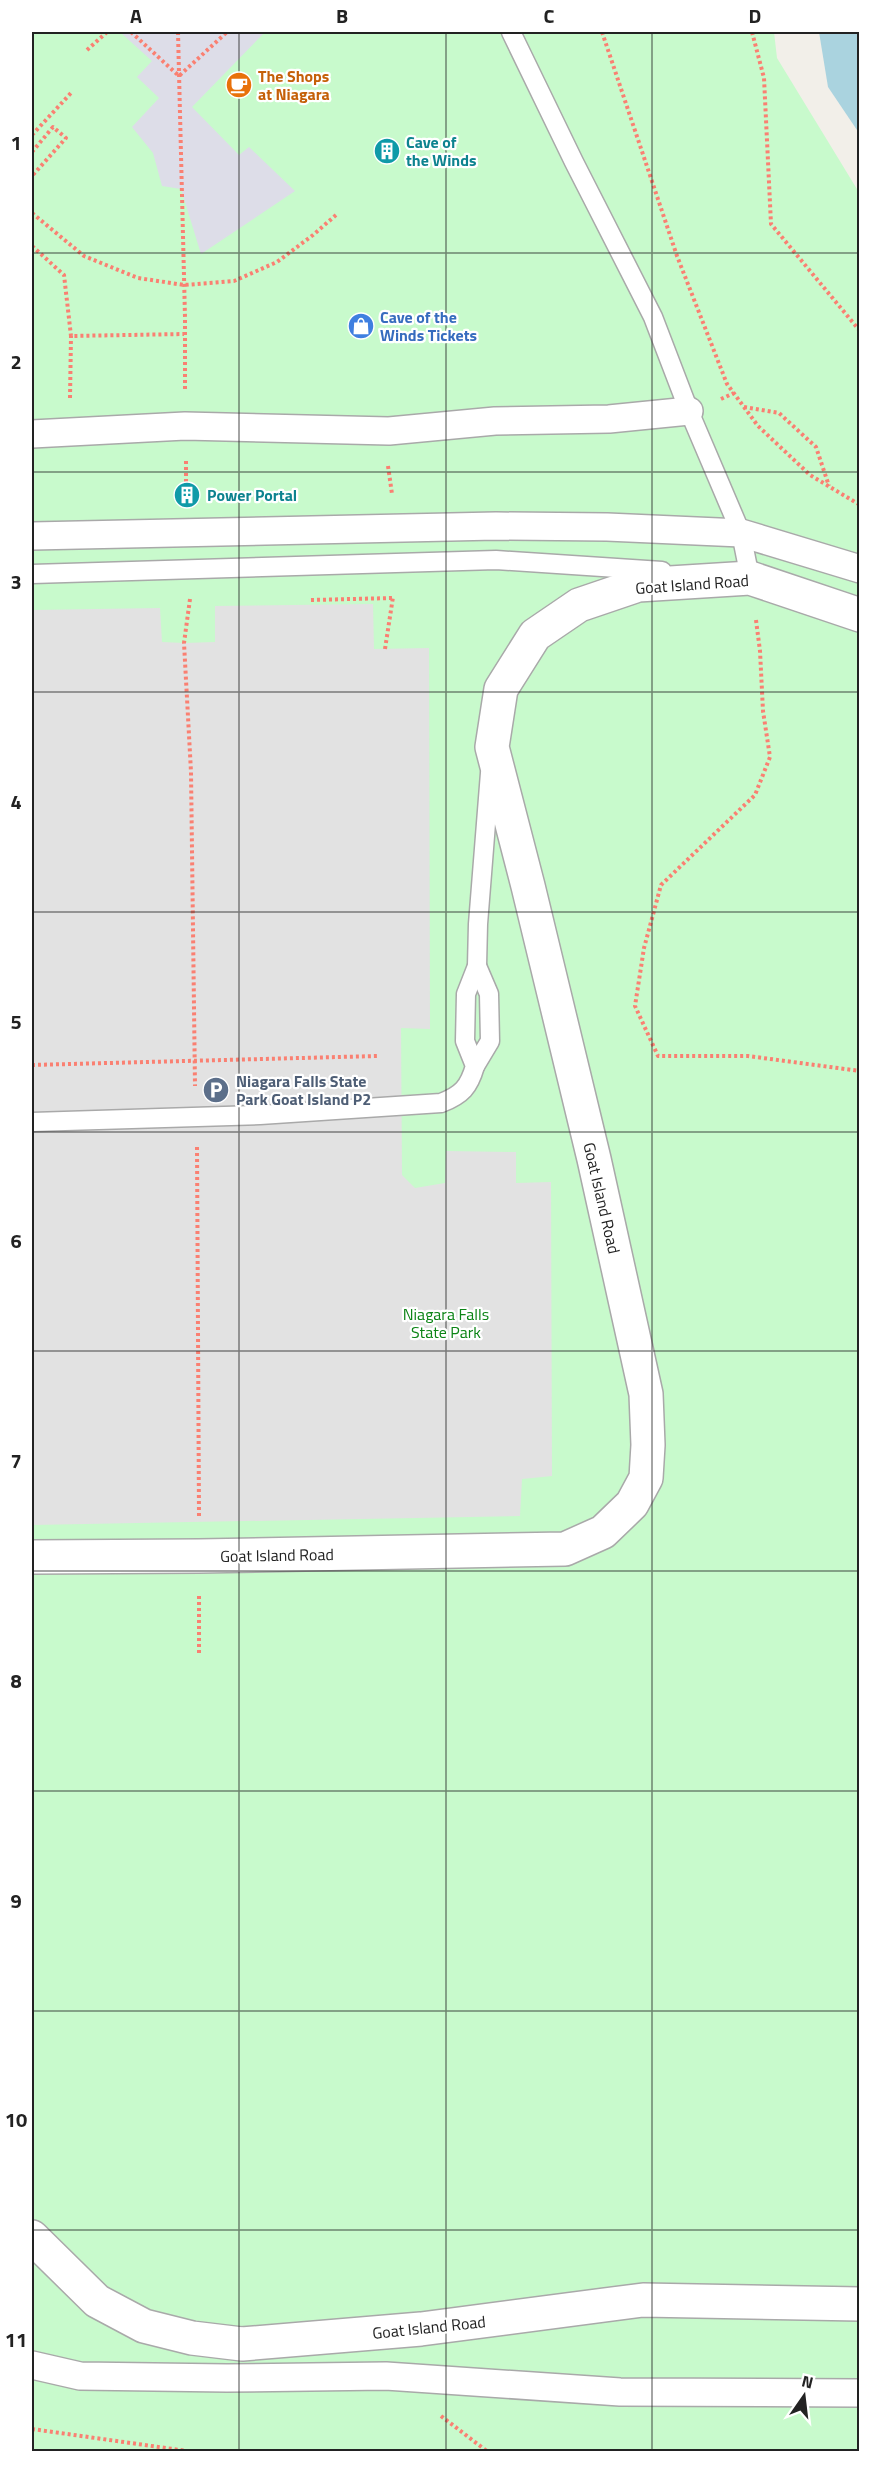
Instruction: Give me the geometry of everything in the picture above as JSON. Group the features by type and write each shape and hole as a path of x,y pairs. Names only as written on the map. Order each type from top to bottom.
{"street":[{"path":"32,434 185,426 389,431 495,421 609,419 689,411"},
{"path":"32,536 496,526 607,526 741,533 785,544 860,569"},
{"name":"Goat Island Road","path":"32,1557 564,1549 603,1532 632,1504 646,1478 648,1445 646,1394 591,1148 492,747 501,689 536,635 579,605 638,585 750,578 860,615"},
{"name":"Goat Island Road","path":"32,2237 97,2301 144,2326 192,2338 242,2344 421,2329 643,2300 860,2304"},
{"path":"32,2365 80,2376 227,2378 386,2376 620,2392 860,2393"}],"lane":[{"path":"32,574 496,560 750,578 741,533 689,411 653,317 511,32"},
{"path":"32,1122 260,1115 441,1103 457,1097 471,1081 476,1066 465,1041 466,994 477,966 478,924 492,747"}],"path":[{"path":"87,50 107,32"},
{"path":"130,32 179,76"},
{"path":"178,32 186,484"},
{"path":"179,76 227,32"},
{"path":"602,32 677,256 727,384 758,426 810,475 860,506"},
{"path":"752,32 764,78 771,224 860,331"},
{"path":"32,135 71,93"},
{"path":"32,152 53,127 66,138 32,176"},
{"path":"32,213 84,256 138,278 184,285 234,281 277,262 336,215"},
{"path":"32,246 64,275 71,336 69,432"},
{"path":"71,336 184,334"},
{"path":"743,406 779,413 794,426 816,447 829,487"},
{"path":"750,578 760,651 763,711 770,757 754,795 661,885 644,948 635,1006 658,1056 748,1056 860,1071"},
{"path":"385,649 394,590"},
{"path":"190,593 184,643 191,772 195,1085"},
{"path":"32,1065 377,1056"},
{"path":"197,1143 199,1488"},
{"path":"199,1556 199,1653"},
{"path":"32,2429 194,2451"}],"green space":[{"name":"Niagara Falls State Park","path":"32,32 774,32 777,58 860,194 859,2451 32,2452"}],"shaded area":[{"path":"120,32 265,32 192,107 239,155 249,147 295,191 201,254 181,189 162,186 153,153 132,127 159,98 137,77 152,61"},
{"name":"Niagara Falls State Park Goat Island P2","path":"373,604 374,649 429,648 430,1029 401,1028 402,1175 415,1188 445,1183 446,1151 516,1152 516,1183 551,1182 552,1476 522,1479 520,1516 32,1525 32,610 160,608 162,642 184,643 215,642 215,606"}],"water":[{"path":"819,32 859,32 859,133 828,87"}],"place":[{"name":"The Shops at Niagara","path":"239,85"},
{"name":"Cave of the Winds","path":"387,151"},
{"name":"Cave of the Winds Tickets","path":"361,326"},
{"name":"Power Portal","path":"187,495"},
{"name":"Niagara Falls State Park Goat Island P2","path":"216,1090"}]}
